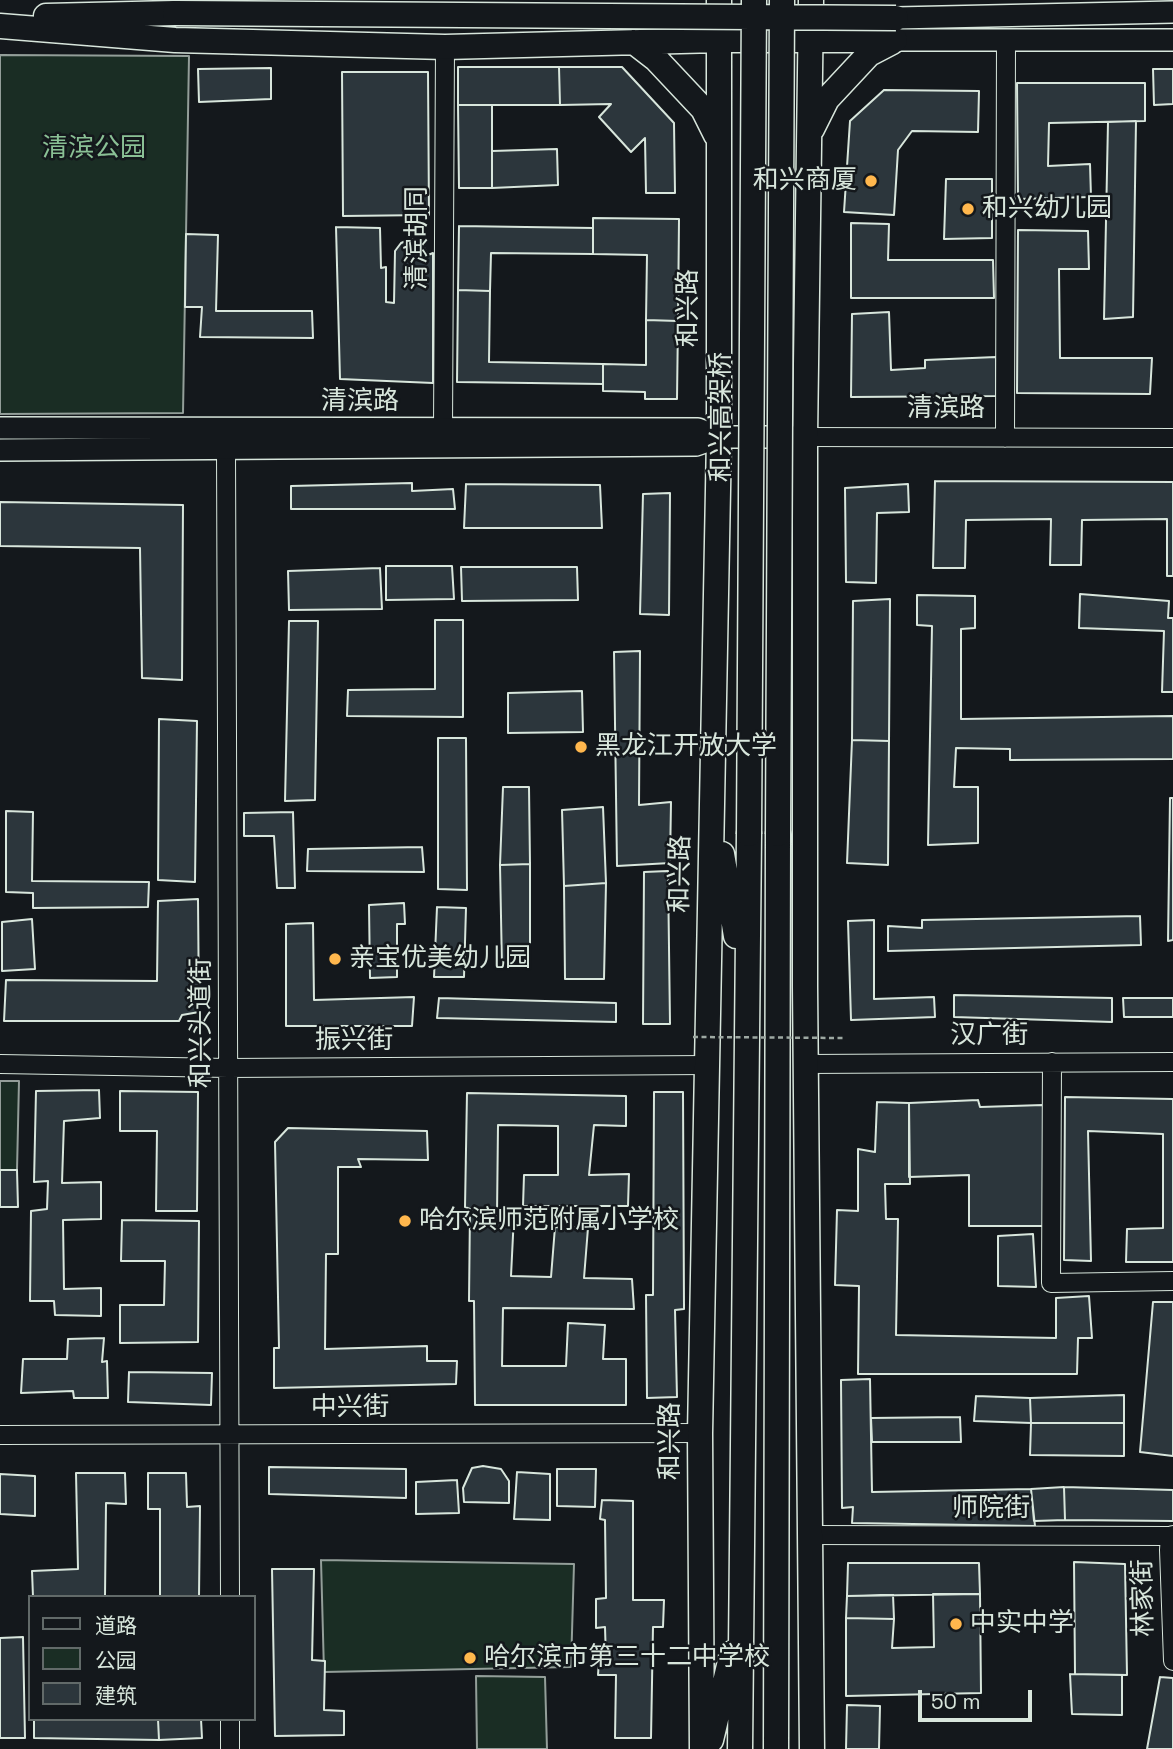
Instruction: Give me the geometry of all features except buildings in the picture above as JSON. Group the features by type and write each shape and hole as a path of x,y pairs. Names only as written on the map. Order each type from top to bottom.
{"highway":[{"name":"和兴路","path":"702,1749 700,1433 719,437 719,0"},
{"name":"和兴高架桥","path":"747,998 754,0"},
{"path":"776,1749 782,0"},
{"path":"811,0 805,437 805,986 812,1749"},
{"path":"0,17 175,13 895,29"},
{"path":"0,26 175,40 445,47 810,40 895,29"},
{"path":"810,133 836,90 895,29"},
{"path":"634,42 656,59 703,109 718,139"},
{"path":"711,792 747,998 740,1749"},
{"path":"778,834 805,986"},
{"path":"709,1749 742,1612"}],"main road":[{"path":"895,29 1173,12"},
{"path":"895,29 1006,40 1173,40"},
{"name":"清滨路","path":"0,428 698,429 719,437"},
{"name":"清滨路","path":"0,450 683,445 719,437 805,437"}],"street":[{"path":"1006,40 1006,438"},
{"name":"清滨胡同","path":"443,429 445,47"},
{"name":"清滨路","path":"805,437 1173,438"},
{"name":"和兴头道街","path":"226,450 230,1595"},
{"path":"1052,1062 1051,1283 1173,1281"},
{"name":"汉广街","path":"806,1064 1173,1062"},
{"name":"振兴街","path":"0,1064 228,1068 708,1065"},
{"name":"中兴街","path":"0,1435 700,1433"},
{"name":"师院街","path":"812,1535 1171,1536"},
{"name":"林家街","path":"1171,1536 1173,1661"},
{"path":"230,1721 230,1749"}],"path":[{"path":"693,1037 843,1038"}],"green space":[{"name":"清滨公园","path":"0,55 189,56 183,413 0,414"},
{"path":"0,1081 19,1081 17,1170 0,1170"},
{"path":"321,1560 574,1564 571,1667 324,1672"},
{"path":"476,1676 545,1677 547,1749 477,1749"}],"place":[{"name":"和兴商厦","path":"871,181"},
{"name":"和兴幼儿园","path":"968,209"},
{"name":"黑龙江开放大学","path":"581,747"},
{"name":"亲宝优美幼儿园","path":"335,959"},
{"name":"哈尔滨师范附属小学校","path":"405,1221"},
{"name":"中实中学","path":"956,1624"},
{"name":"哈尔滨市第三十二中学校","path":"470,1658"}]}
